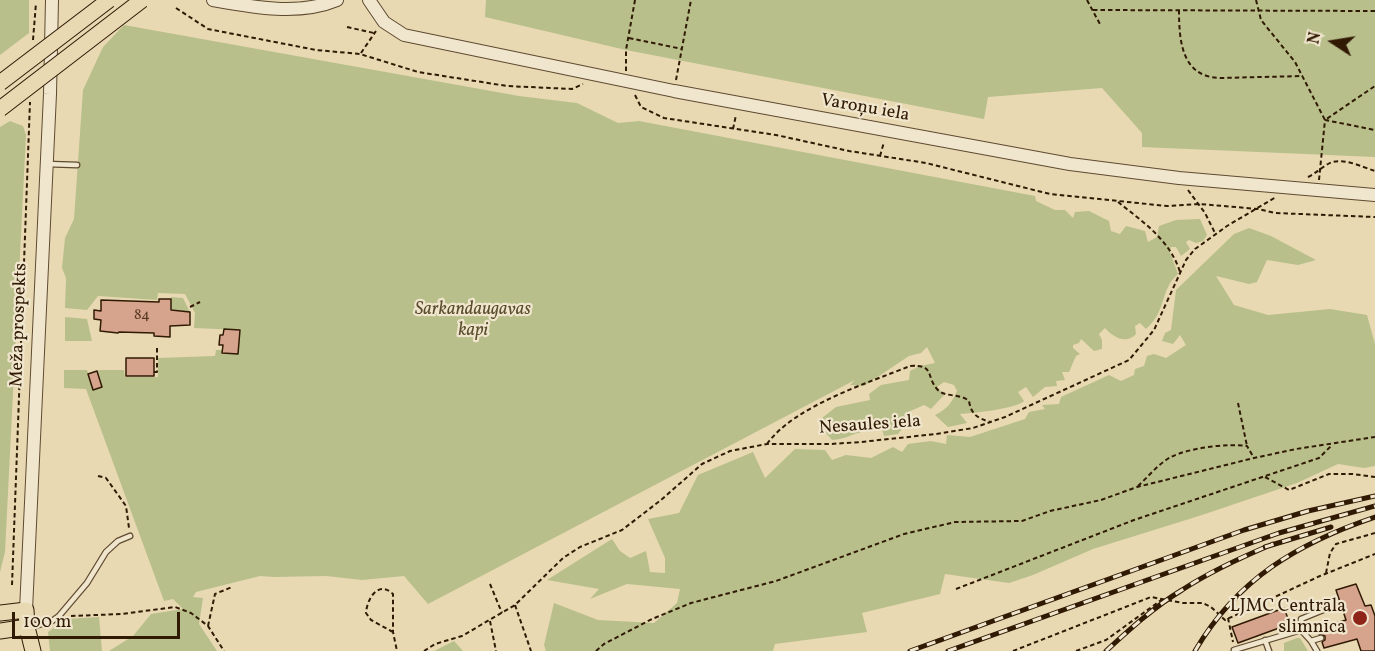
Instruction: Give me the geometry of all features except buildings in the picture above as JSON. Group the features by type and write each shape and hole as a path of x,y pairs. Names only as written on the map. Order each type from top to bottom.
{"main road":[{"path":"0,83 110,0"},
{"path":"0,109 142,0"},
{"path":"0,613 26,610"},
{"name":"Meža prospekts","path":"26,610 27,627 33,651"},
{"path":"0,631 27,627"}],"street":[{"name":"Meža prospekts","path":"26,610 47,164 52,0"},
{"path":"213,0 264,7 296,8 316,6 337,0"},
{"name":"Varoņu iela","path":"369,0 384,22 395,31 416,39 739,104 1070,164 1179,178 1375,195"}],"lane":[{"path":"47,164 77,165"},
{"path":"27,627 43,625 59,616 87,583 105,552 118,541 130,536"},
{"path":"1317,651 1301,630 1301,619 1328,608"},
{"path":"1234,650 1301,630"},
{"path":"1311,641 1321,638"},
{"path":"1265,640 1269,651"}],"path":[{"path":"635,0 627,50 626,82 641,106 664,118 776,135 926,163 1050,194 1167,206 1200,204 1258,208 1275,213 1375,218"},
{"path":"674,91 691,0"},
{"path":"1087,0 1101,26"},
{"path":"1256,0 1257,11 1266,28 1288,53 1303,76 1325,120 1319,190"},
{"path":"33,48 36,3"},
{"path":"176,8 208,29 316,50 360,54 417,72 507,86 572,89 583,84 590,75"},
{"path":"1093,10 1375,11"},
{"path":"1179,10 1182,42 1190,67 1196,72 1211,78 1303,76"},
{"path":"360,54 384,22"},
{"path":"347,27 374,33"},
{"path":"629,38 682,49"},
{"path":"1325,120 1375,86"},
{"path":"12,585 30,100"},
{"path":"733,129 739,104"},
{"path":"1325,120 1375,130"},
{"path":"880,156 886,131"},
{"name":"Nesaules iela","path":"424,651 435,644 462,636 515,605 563,558 580,547 622,530 702,464 730,451 767,444 861,442 973,428 992,422 1128,360 1154,330 1186,260 1195,249 1275,198 1284,188 1319,171 1330,162 1349,162 1375,171"},
{"path":"1179,178 1200,204 1215,235"},
{"path":"1118,202 1168,246 1176,258 1180,272"},
{"path":"190,306 200,302"},
{"path":"154,372 157,372 157,345"},
{"path":"767,444 774,434 787,423 838,396 910,366 919,365 926,368 937,389 946,394 964,396 969,400 971,410 978,418 992,422"},
{"path":"1238,403 1247,446 1254,459"},
{"path":"596,651 604,644 652,619 691,603 776,580 904,534 955,522 1022,521 1050,511 1101,500 1137,488 1296,449 1375,437"},
{"path":"1137,488 1170,457 1189,451 1234,444 1247,446"},
{"path":"956,589 1134,520 1319,458 1332,445"},
{"path":"1265,477 1289,490 1329,474 1375,477"},
{"path":"98,476 106,478 126,506 130,536"},
{"path":"1326,573 1330,553 1336,544 1375,533"},
{"path":"1013,651 1151,597 1183,603 1203,603 1211,607 1222,618 1228,618 1326,573 1375,554"},
{"path":"490,584 502,613"},
{"path":"208,626 215,594 232,587"},
{"path":"393,632 371,620 366,613 367,602 374,592 381,588 388,589 393,594 393,632 397,651"},
{"path":"1076,651 1106,640 1164,598"},
{"path":"515,605 531,651"},
{"path":"59,616 122,614 175,607 191,613 208,626 224,651"},
{"path":"1228,618 1234,650"},
{"path":"490,620 496,651"}],"green space":[{"path":"0,0 29,0 29,33 0,55"},
{"path":"486,0 1375,0 1375,157 1142,147 1142,133 1102,88 988,97 984,119 626,50 485,17"},
{"name":"Sarkandaugavas kapi","path":"124,25 519,96 577,103 618,123 639,121 1035,196 1036,201 1055,210 1065,210 1073,218 1075,212 1089,211 1109,221 1111,231 1120,234 1126,226 1145,231 1148,242 1157,237 1159,226 1176,220 1200,219 1207,235 1203,241 1196,243 1189,240 1186,242 1190,249 1181,256 1176,247 1171,247 1170,252 1178,274 1168,286 1157,315 1146,329 1140,323 1135,326 1136,334 1124,339 1116,337 1105,328 1099,334 1102,349 1094,351 1081,339 1079,343 1073,345 1073,348 1080,354 1076,356 1069,372 1062,372 1065,380 1056,381 1057,386 1045,387 1033,397 1026,387 1018,392 1024,401 1019,404 960,414 967,423 948,427 935,415 948,406 957,391 954,385 944,382 937,387 944,395 931,409 924,405 906,413 911,417 898,434 884,436 882,429 871,425 869,431 832,440 825,432 822,418 836,407 870,400 869,394 881,385 909,380 910,371 935,363 927,347 921,353 909,356 864,386 850,385 855,380 428,604 404,576 362,580 326,576 260,576 196,592 193,597 203,598 199,624 217,651 109,651 133,636 151,614 183,609 173,599 164,601 86,389 64,388 64,370 87,370 94,390 102,386 98,370 124,370 125,377 158,377 158,358 215,356 216,350 223,350 223,353 238,353 240,330 194,328 195,313 185,294 158,293 157,300 98,296 87,310 65,308 66,278 62,268 65,238 74,219 83,90 103,47"},
{"path":"10,121 23,126 26,135 5,552 0,572 0,127"},
{"path":"1249,228 1271,236 1316,260 1298,265 1267,260 1257,282 1249,284 1216,276 1234,305 1268,315 1330,309 1367,315 1375,344 1375,466 1364,468 1338,464 1297,483 1093,549 1009,583 945,574 940,594 862,613 867,632 775,644 773,651 546,651 544,645 554,603 598,620 654,623 677,603 680,589 627,584 590,599 599,589 547,580 612,539 620,551 630,558 646,551 650,572 665,573 665,558 648,519 679,513 698,475 753,452 765,478 795,449 825,450 832,460 846,455 871,458 893,447 902,452 908,444 931,441 946,444 947,435 970,437 1025,419 1029,412 1045,409 1042,405 1059,404 1061,397 1109,375 1121,381 1134,375 1135,369 1144,366 1147,356 1154,354 1166,358 1186,345 1180,335 1173,344 1162,341 1165,333 1171,330 1176,290 1234,234"},
{"path":"171,297 183,298 190,312 183,314 183,311 171,310"},
{"path":"65,317 87,319 92,341 65,341"},
{"path":"99,617 102,651 50,651 48,632 66,619"},
{"path":"1300,638 1308,651 1284,651 1284,643"},
{"path":"454,641 463,651 434,651"}],"railway":[{"path":"910,651 1244,530 1308,511 1375,496"},
{"path":"948,651 1279,533 1375,506"},
{"path":"1195,651 1230,603 1272,567 1320,539 1375,517"},
{"path":"1265,547 1331,527"},
{"path":"1106,651 1142,619 1193,583 1238,559 1273,544"}],"place":[{"name":"LJMC Centrāla slimnīca","path":"1360,618"}]}
